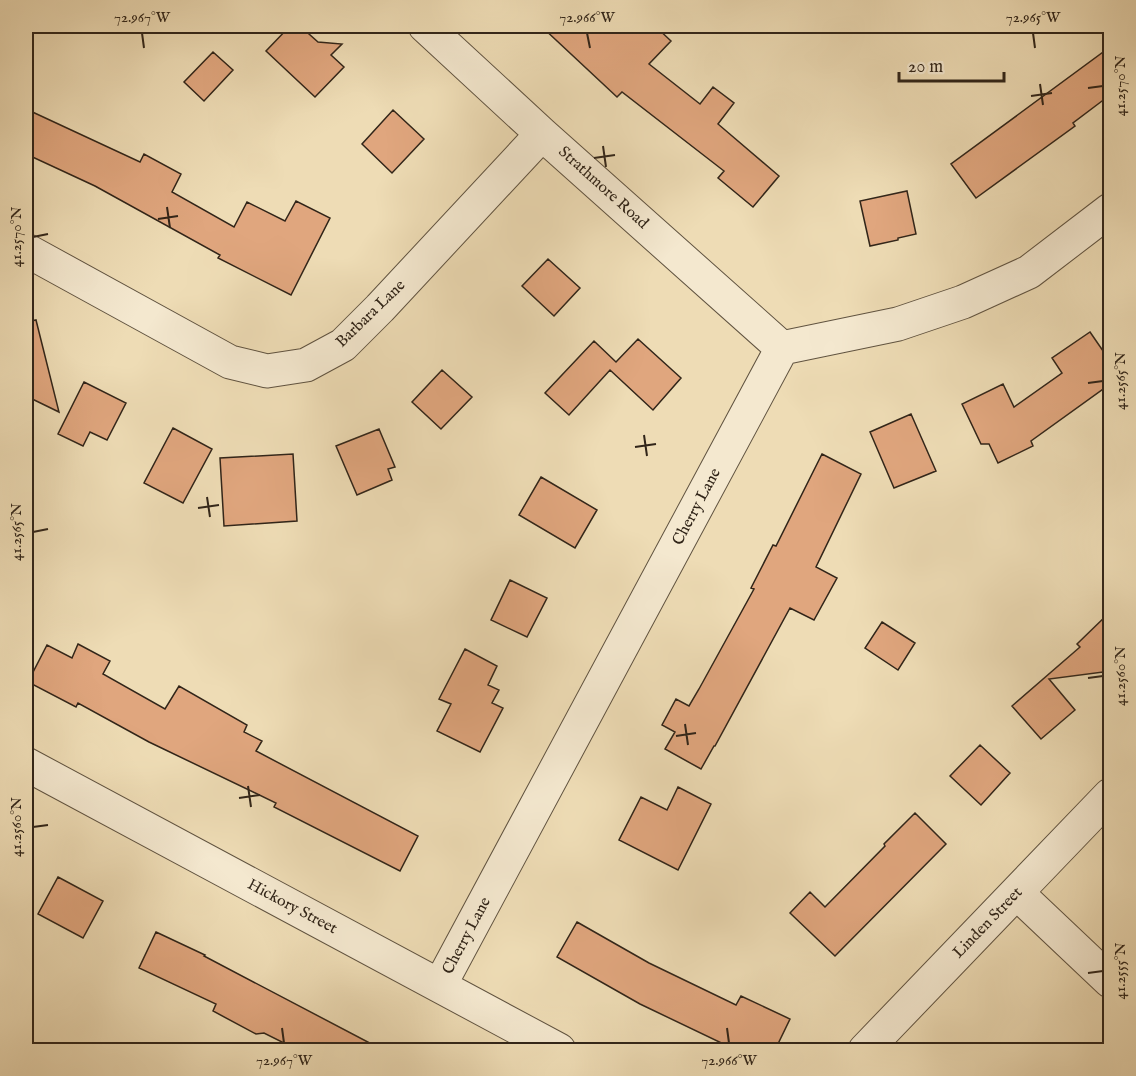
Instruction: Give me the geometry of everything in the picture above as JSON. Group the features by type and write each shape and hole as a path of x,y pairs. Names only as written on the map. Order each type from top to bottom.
{"street":[{"name":"Strathmore Road","path":"425,26 542,134 782,348"},
{"name":"Barbara Lane","path":"26,250 230,362 267,370 306,365 343,345 542,134"},
{"path":"782,348 898,324 963,302 1029,272 1110,210"},
{"name":"Cherry Lane","path":"440,986 782,348"},
{"name":"Hickory Street","path":"26,764 559,1050"},
{"name":"Linden Street","path":"865,1050 1110,795"},
{"path":"1017,892 1110,981"}],"building":[{"path":"290,26 300,26 318,42 342,44 331,55 344,67 315,97 266,51"},
{"path":"541,26 655,26 671,41 649,64 700,104 713,87 734,103 718,124 779,176 753,207 718,178 724,171 622,92 617,97"},
{"path":"1110,47 1110,95 1073,123 1075,126 976,198 951,164"},
{"path":"213,52 233,70 204,101 184,82"},
{"path":"26,109 140,162 144,154 181,174 172,192 234,227 247,202 285,221 296,201 330,218 291,295 218,258 220,255 95,186 26,154"},
{"path":"393,110 424,139 392,173 362,144"},
{"path":"907,191 916,234 870,246 860,201"},
{"path":"548,259 580,288 554,316 522,286"},
{"path":"36,320 59,412 26,396 26,322"},
{"path":"1090,332 1110,361 1110,384 1031,441 1033,446 998,463 989,444 981,444 962,404 1003,384 1014,407 1062,373 1052,358"},
{"path":"638,339 681,378 653,410 610,370 569,415 545,393 594,341 616,362"},
{"path":"442,370 472,397 441,429 412,402"},
{"path":"84,382 126,403 107,440 90,432 83,446 58,434"},
{"path":"911,414 936,471 894,488 870,432"},
{"path":"173,428 212,449 183,503 144,483"},
{"path":"379,429 395,467 388,469 392,480 357,495 336,446"},
{"path":"293,454 297,521 224,526 220,458"},
{"path":"822,454 861,474 816,567 837,578 814,620 790,608 701,769 665,749 675,732 662,725 676,699 689,706 754,589 751,588 773,545 776,546"},
{"path":"541,477 597,510 575,548 519,515"},
{"path":"510,580 547,598 527,637 491,620"},
{"path":"1110,612 1110,679 1103,672 1049,679 1075,710 1041,739 1012,706 1080,647 1077,644"},
{"path":"882,622 915,643 898,670 865,648"},
{"path":"78,644 110,661 103,674 165,709 179,686 247,725 244,732 262,741 256,751 418,836 400,871 274,807 276,803 149,742 78,703 76,707 28,682 47,645 72,658"},
{"path":"465,649 497,666 488,685 499,690 492,703 503,708 480,752 437,731 451,704 439,699"},
{"path":"980,745 1010,773 981,805 950,776"},
{"path":"678,787 711,804 678,870 619,840 641,797 667,810"},
{"path":"915,813 946,844 835,956 790,913 810,892 825,907"},
{"path":"58,877 103,901 83,938 38,914"},
{"path":"577,922 649,963 736,1005 741,996 790,1019 775,1050 736,1050 640,1004 557,957"},
{"path":"156,932 205,955 383,1050 298,1050 264,1033 256,1034 213,1011 216,1004 139,968"}]}
